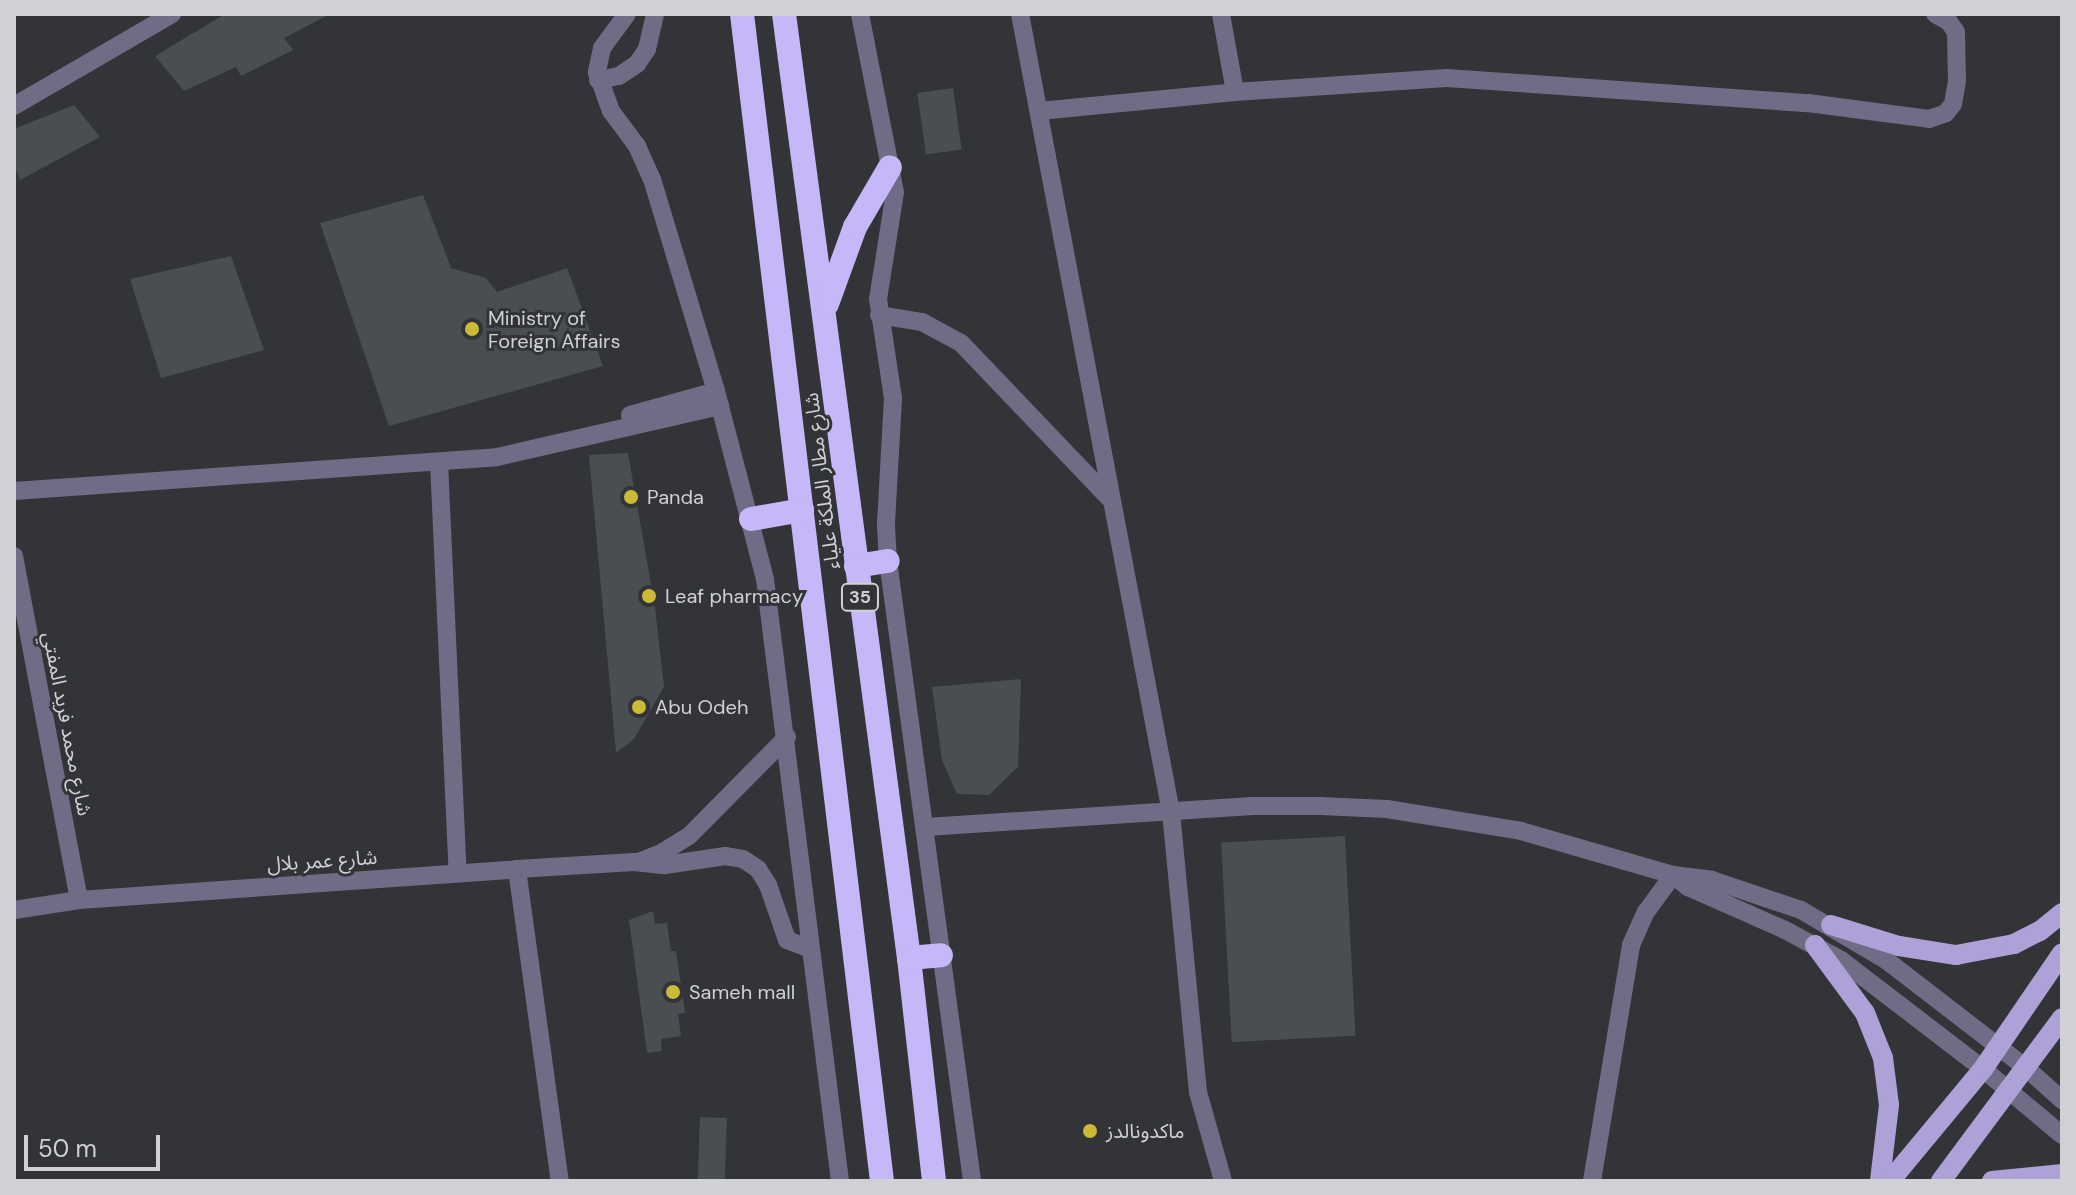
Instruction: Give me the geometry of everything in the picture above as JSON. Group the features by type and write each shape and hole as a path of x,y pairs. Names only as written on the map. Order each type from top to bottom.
{"highway":[{"name":"شارع مطار الملكة علياء","path":"742,14 882,1181"},
{"name":"شارع مطار الملكة علياء","path":"784,14 909,958 934,1181"},
{"path":"825,310 855,227 890,167"},
{"path":"751,519 802,510"},
{"path":"856,566 888,561"},
{"path":"909,958 941,955"}],"main road":[{"path":"1831,925 1899,946 1956,955 2014,944 2040,931 2062,913"},
{"path":"1815,945 1865,1013 1883,1058 1889,1105 1880,1181"},
{"path":"1890,1181 1983,1069 2062,953"},
{"path":"1941,1181 2062,1018"},
{"path":"1992,1181 2062,1174"}],"street":[{"path":"14,106 172,14"},
{"path":"627,14 602,48 597,64 598,80 611,111 637,146 652,179 718,398 765,579 840,1181"},
{"path":"598,80 619,76 637,64 647,49 655,14"},
{"path":"860,14 890,167 894,205 880,269 879,315 893,398 886,525 888,561 972,1181"},
{"path":"1020,14 1109,498 1171,812 1198,1092 1223,1181"},
{"path":"1221,14 1235,92"},
{"path":"1039,111 1235,92 1447,78 1808,103 1929,119 1946,113 1953,104 1957,81 1956,32 1949,22 1935,14"},
{"path":"879,315 922,322 961,343 1109,498"},
{"path":"14,491 497,457 718,398"},
{"path":"439,462 458,873"},
{"name":"شارع محمد فريد المفتي","path":"14,556 19,621 79,900"},
{"name":"شارع عمر بلال","path":"634,862 663,852 690,835 787,737"},
{"path":"926,827 1252,806 1387,809 1521,831 1673,875 1694,875 1771,897 1831,925 1886,960 2025,1067 2062,1100"},
{"name":"شارع عمر بلال","path":"14,910 79,900 634,862 665,865 725,856 743,859 764,876 787,940 810,949"},
{"path":"517,869 560,1181"},
{"path":"1673,875 1688,887 1815,945 1869,980 2062,1135"},
{"path":"1592,1181 1631,945 1646,912 1673,875"}],"building":[{"path":"225,14 330,14 284,38 293,50 241,76 236,67 184,91 155,56"},
{"path":"953,88 962,149 926,154 917,93"},
{"path":"74,105 100,137 20,180 14,165 14,129"},
{"name":"Ministry of Foreign Affairs","path":"423,195 451,268 486,278 497,292 567,268 603,366 389,426 320,223"},
{"path":"231,256 264,350 161,378 130,279"},
{"path":"628,453 655,607 664,687 634,739 616,753 589,455"},
{"path":"1021,679 1018,767 989,795 957,794 942,760 932,687"},
{"path":"1345,836 1355,1036 1232,1042 1221,842"},
{"path":"653,911 655,924 667,923 671,951 676,951 685,1013 678,1014 681,1036 661,1039 662,1051 647,1053 629,920"},
{"path":"700,1117 727,1118 725,1181 698,1181"}],"place":[{"name":"Ministry of Foreign Affairs","path":"472,329"},
{"name":"Panda","path":"631,497"},
{"name":"Leaf pharmacy","path":"649,596"},
{"name":"Abu Odeh","path":"639,707"},
{"name":"Sameh mall","path":"673,992"},
{"name":"ماكدونالدز","path":"1090,1131"}]}
